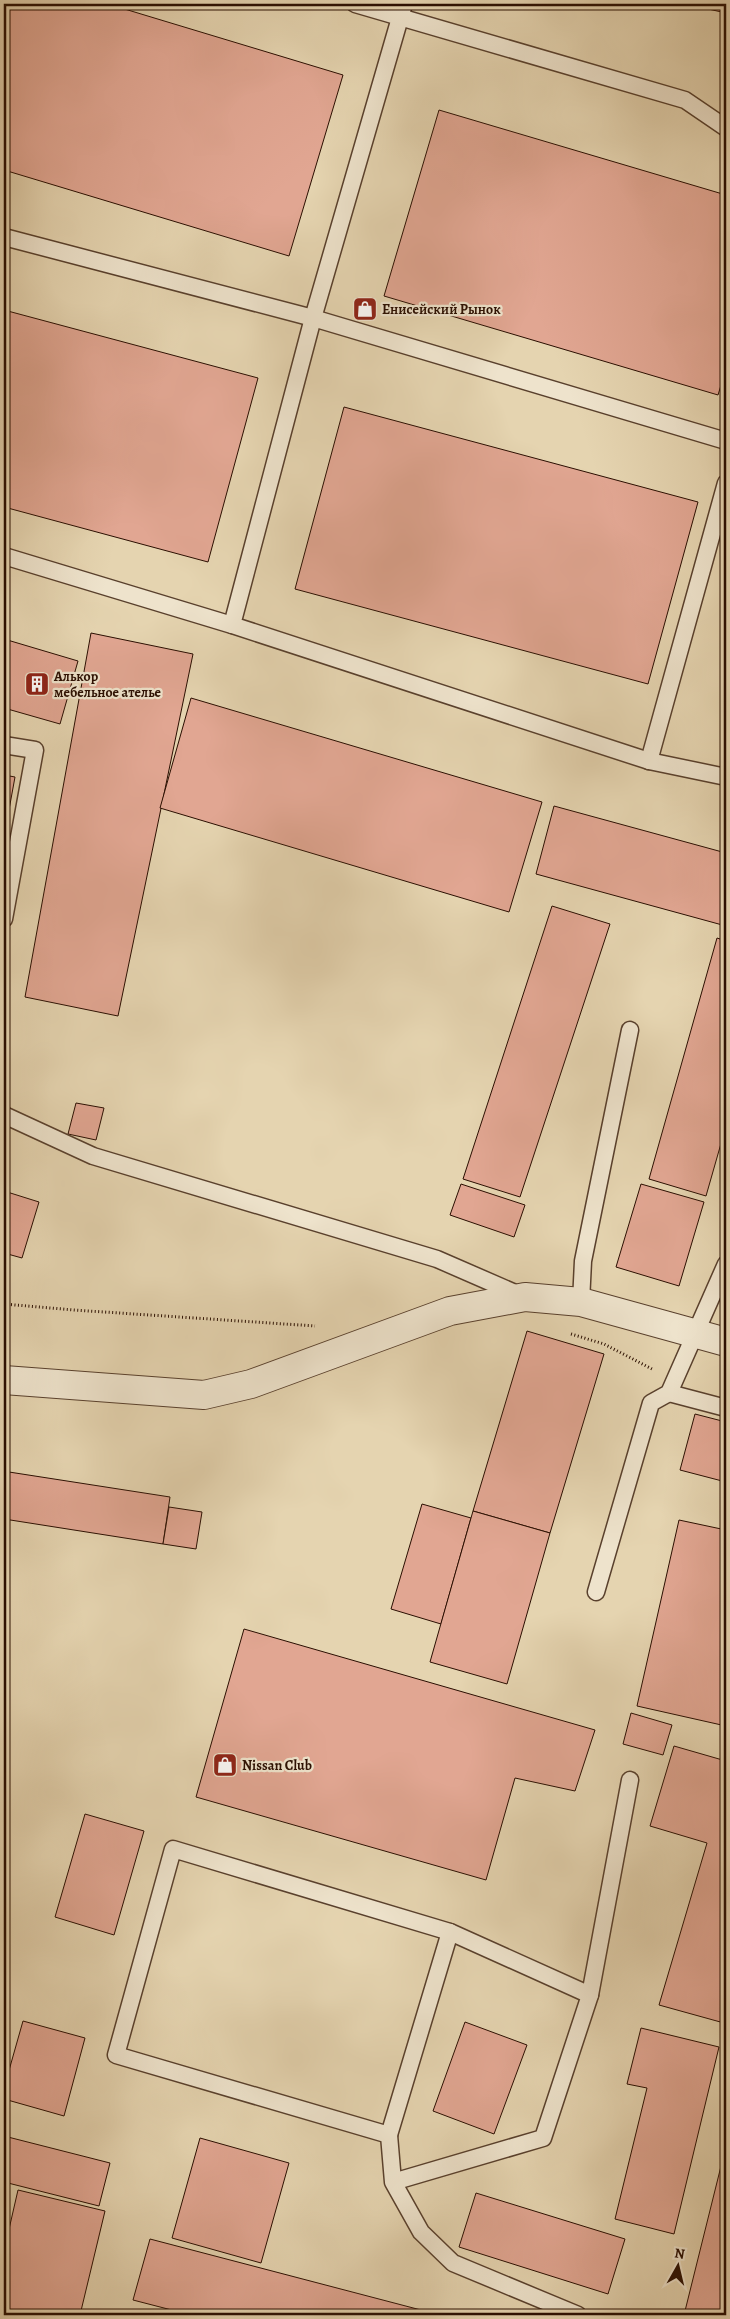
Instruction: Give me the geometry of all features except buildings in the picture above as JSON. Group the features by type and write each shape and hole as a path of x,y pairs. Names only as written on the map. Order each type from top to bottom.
{"street":[{"path":"4,1380 204,1395 251,1384 450,1311 526,1298 581,1302 726,1342"}],"lane":[{"path":"355,4 402,10 685,100 726,128"},
{"path":"232,625 313,318 402,10"},
{"path":"4,238 313,318 726,442"},
{"path":"649,761 726,483"},
{"path":"4,556 232,625 649,761 726,777"},
{"path":"4,745 35,750 4,919"},
{"path":"581,1302 583,1261 630,1030"},
{"path":"4,1115 93,1156 437,1259 526,1298"},
{"path":"596,1592 650,1403 669,1393 726,1264"},
{"path":"669,1393 726,1408"},
{"path":"393,2182 543,2138 590,1995 630,1780"},
{"path":"389,2135 116,2055 173,1849 450,1932 590,1995"},
{"path":"450,1932 389,2135 393,2182 421,2232 453,2263 578,2315"}],"place":[{"name":"Енисейский Рынок","path":"365,309"},
{"name":"Алькор мебельное ателье","path":"37,684"},
{"name":"Nissan Club","path":"225,1765"}]}
